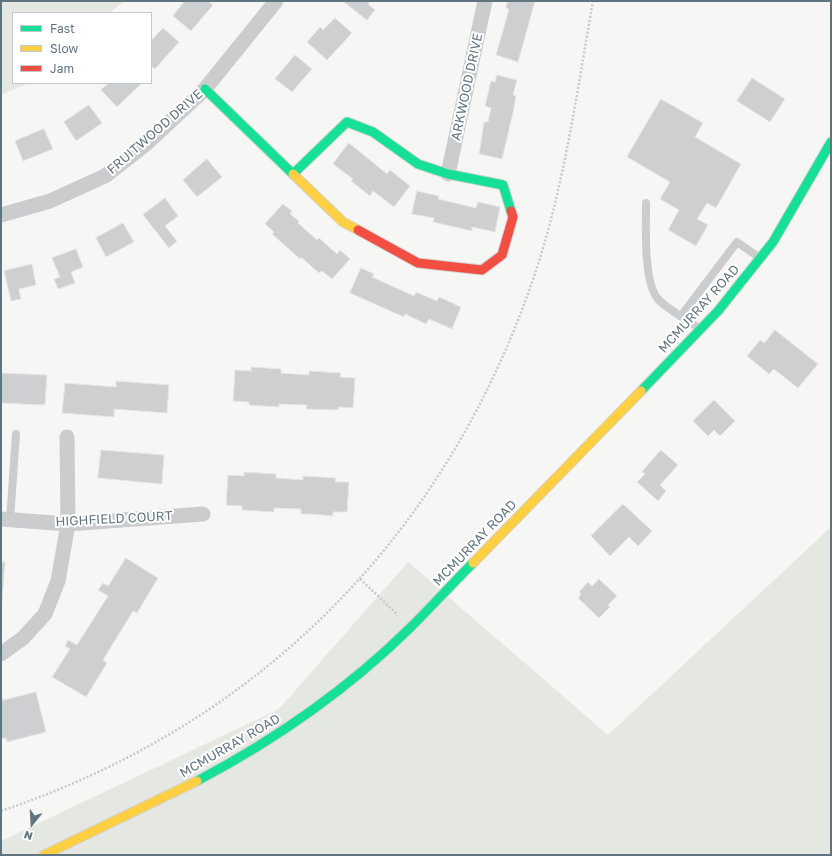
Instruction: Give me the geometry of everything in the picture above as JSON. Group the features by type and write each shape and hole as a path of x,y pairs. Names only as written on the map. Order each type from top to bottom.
{"street":[{"name":"FRUITWOOD DRIVE","path":"1,215 50,201 105,176 146,144 205,89 276,1"},
{"name":"ARKWOOD DRIVE","path":"448,174 485,1"},
{"path":"205,89 342,222 418,263 482,270 502,255 513,217 503,185 448,174 418,164 373,132 347,122 293,174"},
{"name":"MCMURRAY ROAD","path":"44,855 143,809 243,756 286,729 328,699 372,663 411,627 718,311 760,259 796,206 831,142"},
{"path":"1,654 23,638 44,614 58,581 68,524 67,437"},
{"name":"HIGHFIELD COURT","path":"6,520 68,524 203,514"}],"lane":[{"path":"646,203 646,237 650,283 657,298 701,330"},
{"path":"681,316 737,242 760,259"},
{"path":"6,520 16,434"}],"path":[{"path":"1,811 39,798 110,767 173,732 264,671 335,605 360,579 411,518 440,474 486,393 509,344 531,286 566,156 593,1"},
{"path":"360,579 411,627"}],"shaded area":[{"path":"1,1 124,1 111,12 12,12 12,84 27,84 1,95"},
{"path":"831,527 831,855 1,855 1,841 279,709 408,562 608,735"}],"building":[{"path":"185,1 208,1 213,5 191,31 173,16"},
{"path":"343,1 370,1 368,4 375,10 367,20"},
{"path":"508,1 535,1 518,62 496,55 509,9 506,8"},
{"path":"335,18 352,33 327,60 307,42 320,27 323,30"},
{"path":"163,28 179,42 155,69 152,67 152,40"},
{"path":"295,55 312,69 292,92 275,79"},
{"path":"497,75 517,80 513,95 516,96 513,113 502,159 479,154 484,122 488,122 491,108 485,106 491,81 495,82"},
{"path":"752,78 785,99 770,122 737,101"},
{"path":"108,84 141,84 117,107 101,90"},
{"path":"661,99 703,123 695,137 741,164 716,208 707,203 697,219 708,225 696,246 668,230 679,210 660,199 670,182 627,157"},
{"path":"89,105 102,123 76,141 64,122"},
{"path":"44,129 53,149 23,161 15,141"},
{"path":"349,143 387,174 390,170 410,186 394,207 373,191 370,196 351,181 353,179 333,164"},
{"path":"207,159 222,177 197,197 183,180"},
{"path":"417,191 439,196 438,199 476,208 478,202 500,207 495,232 472,227 472,231 433,222 434,218 412,214"},
{"path":"165,198 178,216 165,226 177,241 169,248 143,215"},
{"path":"283,204 292,211 290,214 299,221 298,223 317,240 319,238 337,254 340,250 350,259 332,279 322,271 319,273 301,257 300,259 272,234 274,232 265,224"},
{"path":"123,223 134,242 106,257 96,238"},
{"path":"76,249 83,267 71,272 75,283 58,289 54,279 60,277 52,258"},
{"path":"32,264 36,285 19,289 21,299 11,301 4,271"},
{"path":"361,268 374,274 372,277 414,296 416,292 437,301 439,297 461,307 452,329 429,319 426,324 405,314 404,317 350,293"},
{"path":"775,330 818,364 798,388 774,369 769,374 747,356 760,340 764,343"},
{"path":"251,367 281,369 281,373 309,375 309,371 341,373 340,377 355,378 353,408 338,407 338,410 306,409 307,405 279,404 279,407 249,405 249,402 233,401 235,370 251,371"},
{"path":"1,373 47,375 45,405 1,403"},
{"path":"116,381 169,385 167,413 114,409 114,417 62,413 65,383 116,387"},
{"path":"714,400 735,421 720,436 714,430 708,436 693,421"},
{"path":"101,450 164,455 162,484 98,478"},
{"path":"661,450 678,465 660,485 666,491 658,501 637,482 645,474 642,472"},
{"path":"244,472 276,474 276,478 303,480 303,476 336,478 335,482 349,482 347,512 333,512 333,516 301,514 301,509 274,508 274,512 242,510 242,506 226,505 228,475 244,476"},
{"path":"623,504 652,531 638,546 629,537 610,556 591,536"},
{"path":"126,558 158,578 137,613 133,611 103,660 107,663 86,697 52,677 70,649 65,646 68,640 77,645 108,596 98,590 103,583 108,586"},
{"path":"1,562 5,562 2,603 1,602"},
{"path":"599,579 617,596 608,605 610,607 599,618 578,598 581,594 579,592 588,582 592,586"},
{"path":"36,692 46,732 7,742 6,738 1,739 1,696 3,700"}],"traffic: fast":[{"path":"205,89 293,174 347,122 373,132 418,164 448,174 503,185 511,211"},
{"path":"641,391 718,311 773,242 831,142"},
{"path":"197,781 282,731 336,692 387,650 473,563"}],"traffic: slow":[{"path":"293,174 343,222 358,230"},
{"path":"473,563 641,391"},
{"path":"44,855 197,781"}],"traffic: jam":[{"path":"358,230 418,263 482,270 502,255 513,217 511,211"}]}
